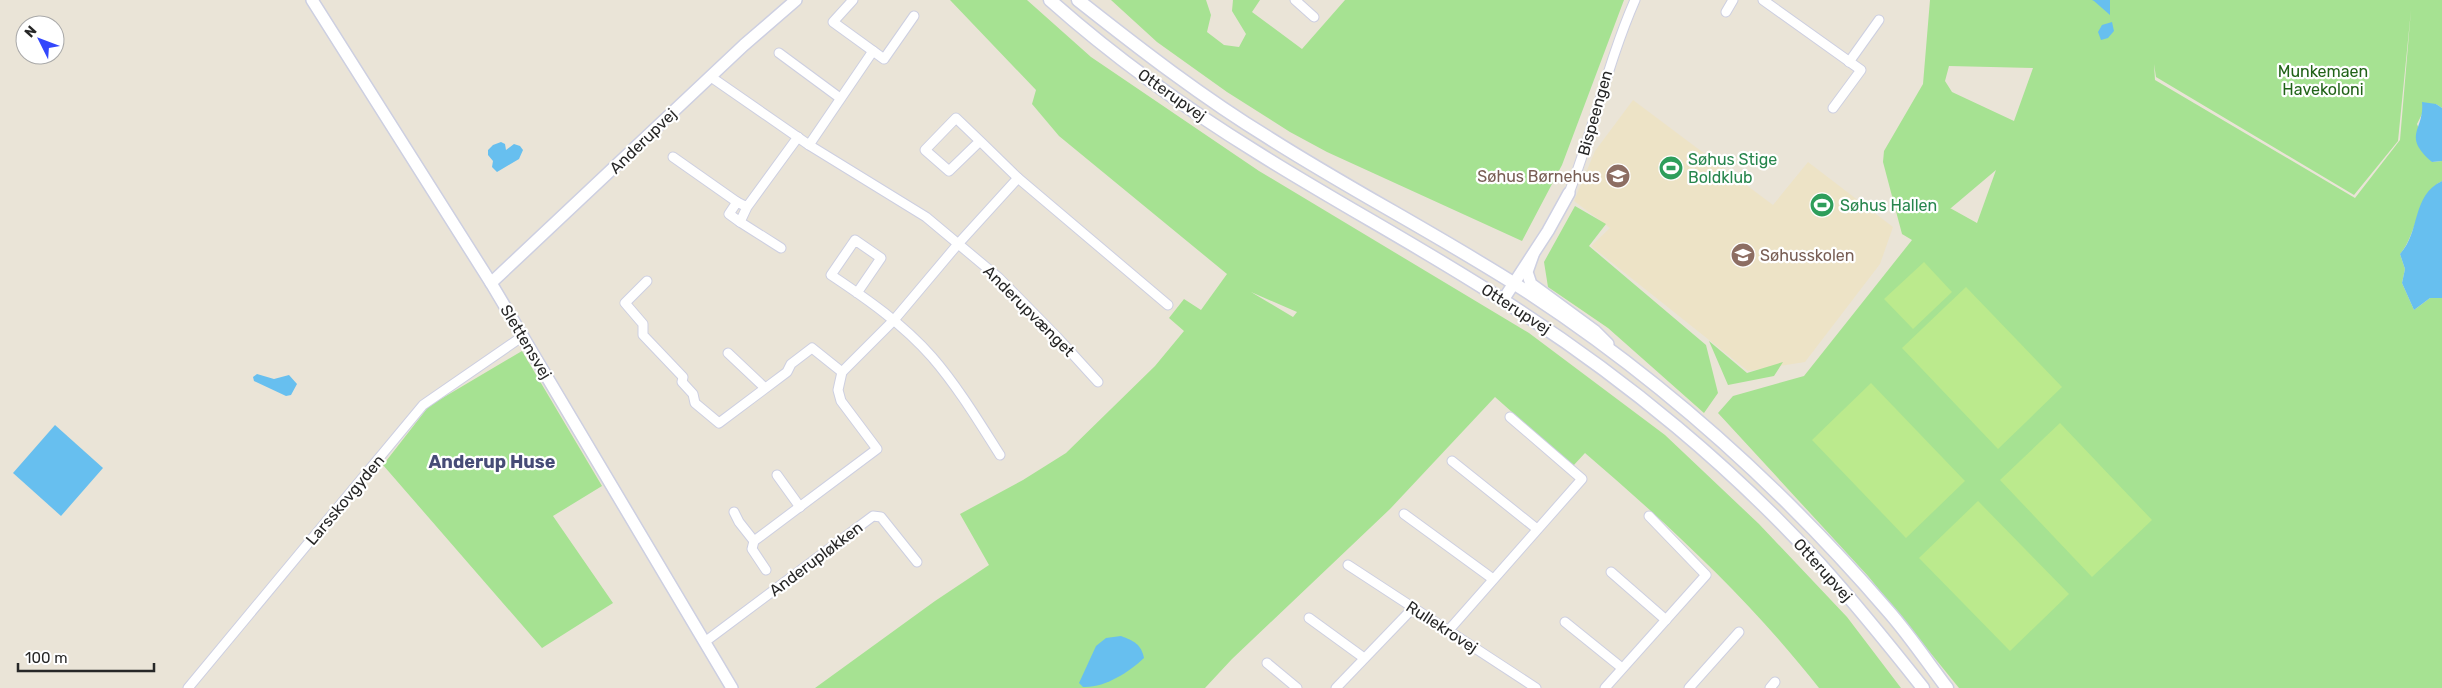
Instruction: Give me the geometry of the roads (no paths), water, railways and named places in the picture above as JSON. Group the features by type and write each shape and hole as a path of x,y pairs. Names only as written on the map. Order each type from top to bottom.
{"main road":[{"name":"Otterupvej","path":"1050,0 1129,66 1195,112 1258,154 1503,300 1574,348 1647,404 1705,452 1817,561 1923,688"},
{"name":"Otterupvej","path":"1078,0 1142,51 1268,138 1514,284 1584,331 1634,370 1717,438 1831,547 1891,614 1947,688"}],"street":[{"name":"Slettensvej","path":"312,0 491,283 732,688"},
{"name":"Anderupvej","path":"491,283 796,0"},
{"path":"853,0 833,22 884,59 914,16"},
{"path":"1294,0 1314,17"},
{"name":"Bispeengen","path":"1503,300 1533,255 1569,193 1586,149 1617,41 1635,0"},
{"path":"1726,12 1733,0"},
{"path":"1763,0 1861,70 1833,108"},
{"path":"1849,62 1879,20"},
{"path":"809,145 873,51"},
{"path":"779,53 840,98"},
{"name":"Anderupvænget","path":"711,77 809,145 893,195 926,218 1005,284 1058,337 1098,382"},
{"path":"980,141 949,171 925,150 956,118 980,141 1018,178 1168,305"},
{"path":"740,222 747,207 798,137"},
{"path":"673,157 736,202 747,207"},
{"path":"766,570 752,549 754,541 877,449 841,401 838,390 842,372 894,320 958,244 1018,178"},
{"path":"736,202 729,214 781,248"},
{"path":"857,292 881,258 855,240 831,275 894,320 932,357 964,399 1000,455"},
{"path":"1533,255 1527,272 1531,284 1595,331 1634,370"},
{"path":"647,281 625,304 642,324 643,335 683,377 682,382 693,394 695,404 719,423 786,372 791,364 812,348 842,372"},
{"name":"Larsskovgyden","path":"188,688 423,405 523,336"},
{"path":"728,353 764,387"},
{"path":"1448,631 1582,479 1510,417"},
{"path":"1452,461 1537,529"},
{"path":"777,475 800,507"},
{"path":"734,512 739,522 754,541"},
{"path":"1404,514 1493,578"},
{"name":"Anderupløkken","path":"706,642 873,516 881,517 917,562"},
{"path":"1605,688 1706,575 1650,516"},
{"name":"Rullekrovej","path":"1348,565 1530,686"},
{"path":"1611,572 1666,620"},
{"path":"1336,688 1413,608"},
{"path":"1309,618 1364,658"},
{"path":"1565,622 1622,668"},
{"path":"1689,688 1739,632"},
{"path":"1267,663 1297,688"}],"water":[{"path":"2092,0 2110,0 2110,15 2094,1"},
{"path":"2112,22 2114,31 2108,38 2101,40 2098,32 2102,25"},
{"path":"2422,102 2436,104 2442,108 2442,161 2432,162 2418,145 2416,132 2422,112"},
{"path":"501,142 505,144 506,150 514,144 520,146 523,150 519,159 497,172 492,167 493,161 488,155 488,150 493,145"},
{"path":"2442,181 2442,298 2430,298 2414,310 2402,283 2405,269 2400,254 2407,245 2425,196"},
{"path":"257,374 274,379 289,375 297,384 291,395 286,396 254,381 253,377"},
{"path":"55,425 103,468 61,516 13,473"},
{"path":"1121,636 1136,644 1141,649 1144,658 1131,669 1108,682 1091,687 1083,687 1079,683 1096,646 1106,638"}],"place":[{"name":"Søhus Stige Boldklub","path":"1671,168"},
{"name":"Søhus Børnehus","path":"1618,176"},
{"name":"Søhus Hallen","path":"1822,205"},
{"name":"Søhusskolen","path":"1743,255"}],"district":[{"name":"Anderup Huse","path":"492,462"}],"park label":[{"name":"Munkemaen Havekoloni","path":"2323,80"}]}
